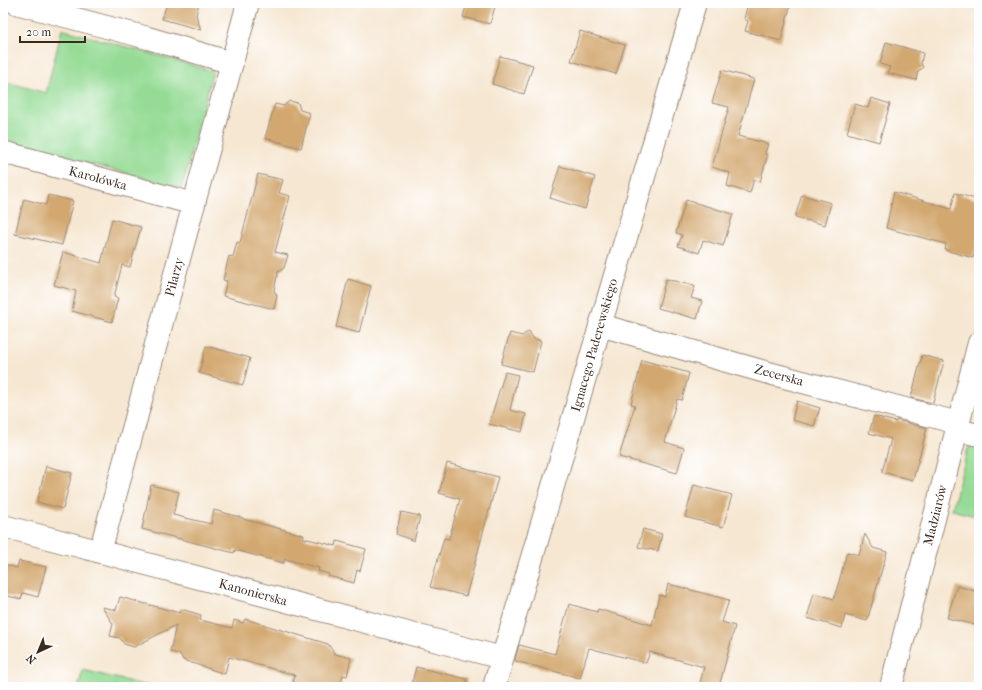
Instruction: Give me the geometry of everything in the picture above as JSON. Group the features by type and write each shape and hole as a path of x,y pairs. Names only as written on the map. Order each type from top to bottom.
{"street":[{"path":"16,3 232,62"},
{"name":"Pilarzy","path":"100,552 248,3"},
{"name":"Ignacego Paderewskiego","path":"494,687 694,3"},
{"name":"Karolówka","path":"3,152 194,204"},
{"name":"Zecerska","path":"600,325 957,426 979,435"},
{"name":"Madziarów","path":"891,687 979,343"},
{"name":"Kanonierska","path":"3,526 502,658"}],"green space":[{"path":"62,29 213,71 182,188 3,141 3,81 46,93"},
{"path":"979,441 979,517 952,510 968,448"},
{"path":"83,670 152,687 78,687"}],"building":[{"path":"167,3 199,3 196,15 201,30 162,19"},
{"path":"467,3 496,3 490,24 463,17"},
{"path":"748,3 791,3 781,41 745,31 748,21 744,19"},
{"path":"580,31 625,45 616,74 571,61"},
{"path":"886,42 923,53 921,63 923,68 918,71 916,80 888,73 890,67 880,64"},
{"path":"500,56 533,65 524,94 492,84"},
{"path":"722,70 754,79 738,136 768,144 765,153 767,157 760,182 754,179 750,193 727,186 730,173 712,167 729,107 712,103"},
{"path":"871,98 890,104 879,142 847,133 855,104 868,108"},
{"path":"289,101 298,103 300,110 310,113 301,148 265,138 275,104 284,106"},
{"path":"560,166 595,177 585,209 550,198"},
{"path":"258,174 283,180 279,193 290,196 275,252 288,255 284,268 278,272 274,290 277,296 274,309 223,296 227,281 223,280 229,256 233,257 237,242 240,243"},
{"path":"894,192 951,209 955,193 979,200 979,236 973,258 945,250 946,244 886,228"},
{"path":"48,195 73,201 62,245 15,234 24,199 46,205"},
{"path":"802,195 831,203 825,225 795,217"},
{"path":"686,200 733,214 723,246 703,240 699,253 678,246 682,235 676,233"},
{"path":"112,219 141,227 130,267 122,265 114,297 118,298 112,322 72,311 76,291 54,285 63,252 101,263"},
{"path":"348,279 371,286 359,333 336,327"},
{"path":"666,279 695,286 691,298 702,301 697,319 658,308"},
{"path":"529,331 533,338 541,341 533,372 501,364 510,333 522,336"},
{"path":"206,346 250,358 243,385 199,373"},
{"path":"922,355 944,361 933,403 911,398"},
{"path":"642,360 689,373 682,400 677,399 665,442 684,448 677,473 619,457 635,405 631,404"},
{"path":"505,372 518,375 510,410 526,414 522,432 489,424"},
{"path":"797,401 820,408 814,426 792,420"},
{"path":"874,416 927,428 913,480 882,472 891,439 869,433"},
{"path":"447,463 498,477 466,596 430,587 444,538 449,539 460,499 439,493"},
{"path":"46,466 72,473 63,509 37,502"},
{"path":"151,485 179,492 173,515 211,524 214,510 304,535 303,538 336,546 337,541 366,549 360,571 357,570 354,583 328,576 329,574 318,571 319,568 285,559 284,563 235,550 234,553 142,529"},
{"path":"694,485 732,495 723,527 685,517"},
{"path":"401,512 420,516 414,541 396,534"},
{"path":"643,529 662,534 658,551 638,547"},
{"path":"865,534 873,548 887,552 867,621 845,615 842,628 807,618 814,593 834,599 847,552 859,555"},
{"path":"19,561 46,567 38,597 23,593 21,599 3,595 3,564 17,568"},
{"path":"668,584 729,600 722,622 735,626 719,687 699,687 704,667 650,652 646,663 589,648 580,678 515,661 519,645 555,654 569,604 597,612 598,609 652,625 659,595 665,597"},
{"path":"957,586 979,592 979,626 947,618"},
{"path":"120,597 180,613 181,609 201,615 200,620 232,628 234,620 243,623 245,619 328,644 335,654 351,658 347,676 343,675 340,687 292,687 295,675 229,657 225,674 183,660 180,654 170,652 176,625 134,647 124,644 120,638 110,636 113,624 102,607 116,610"},
{"path":"416,667 467,679 466,687 411,687"}]}
